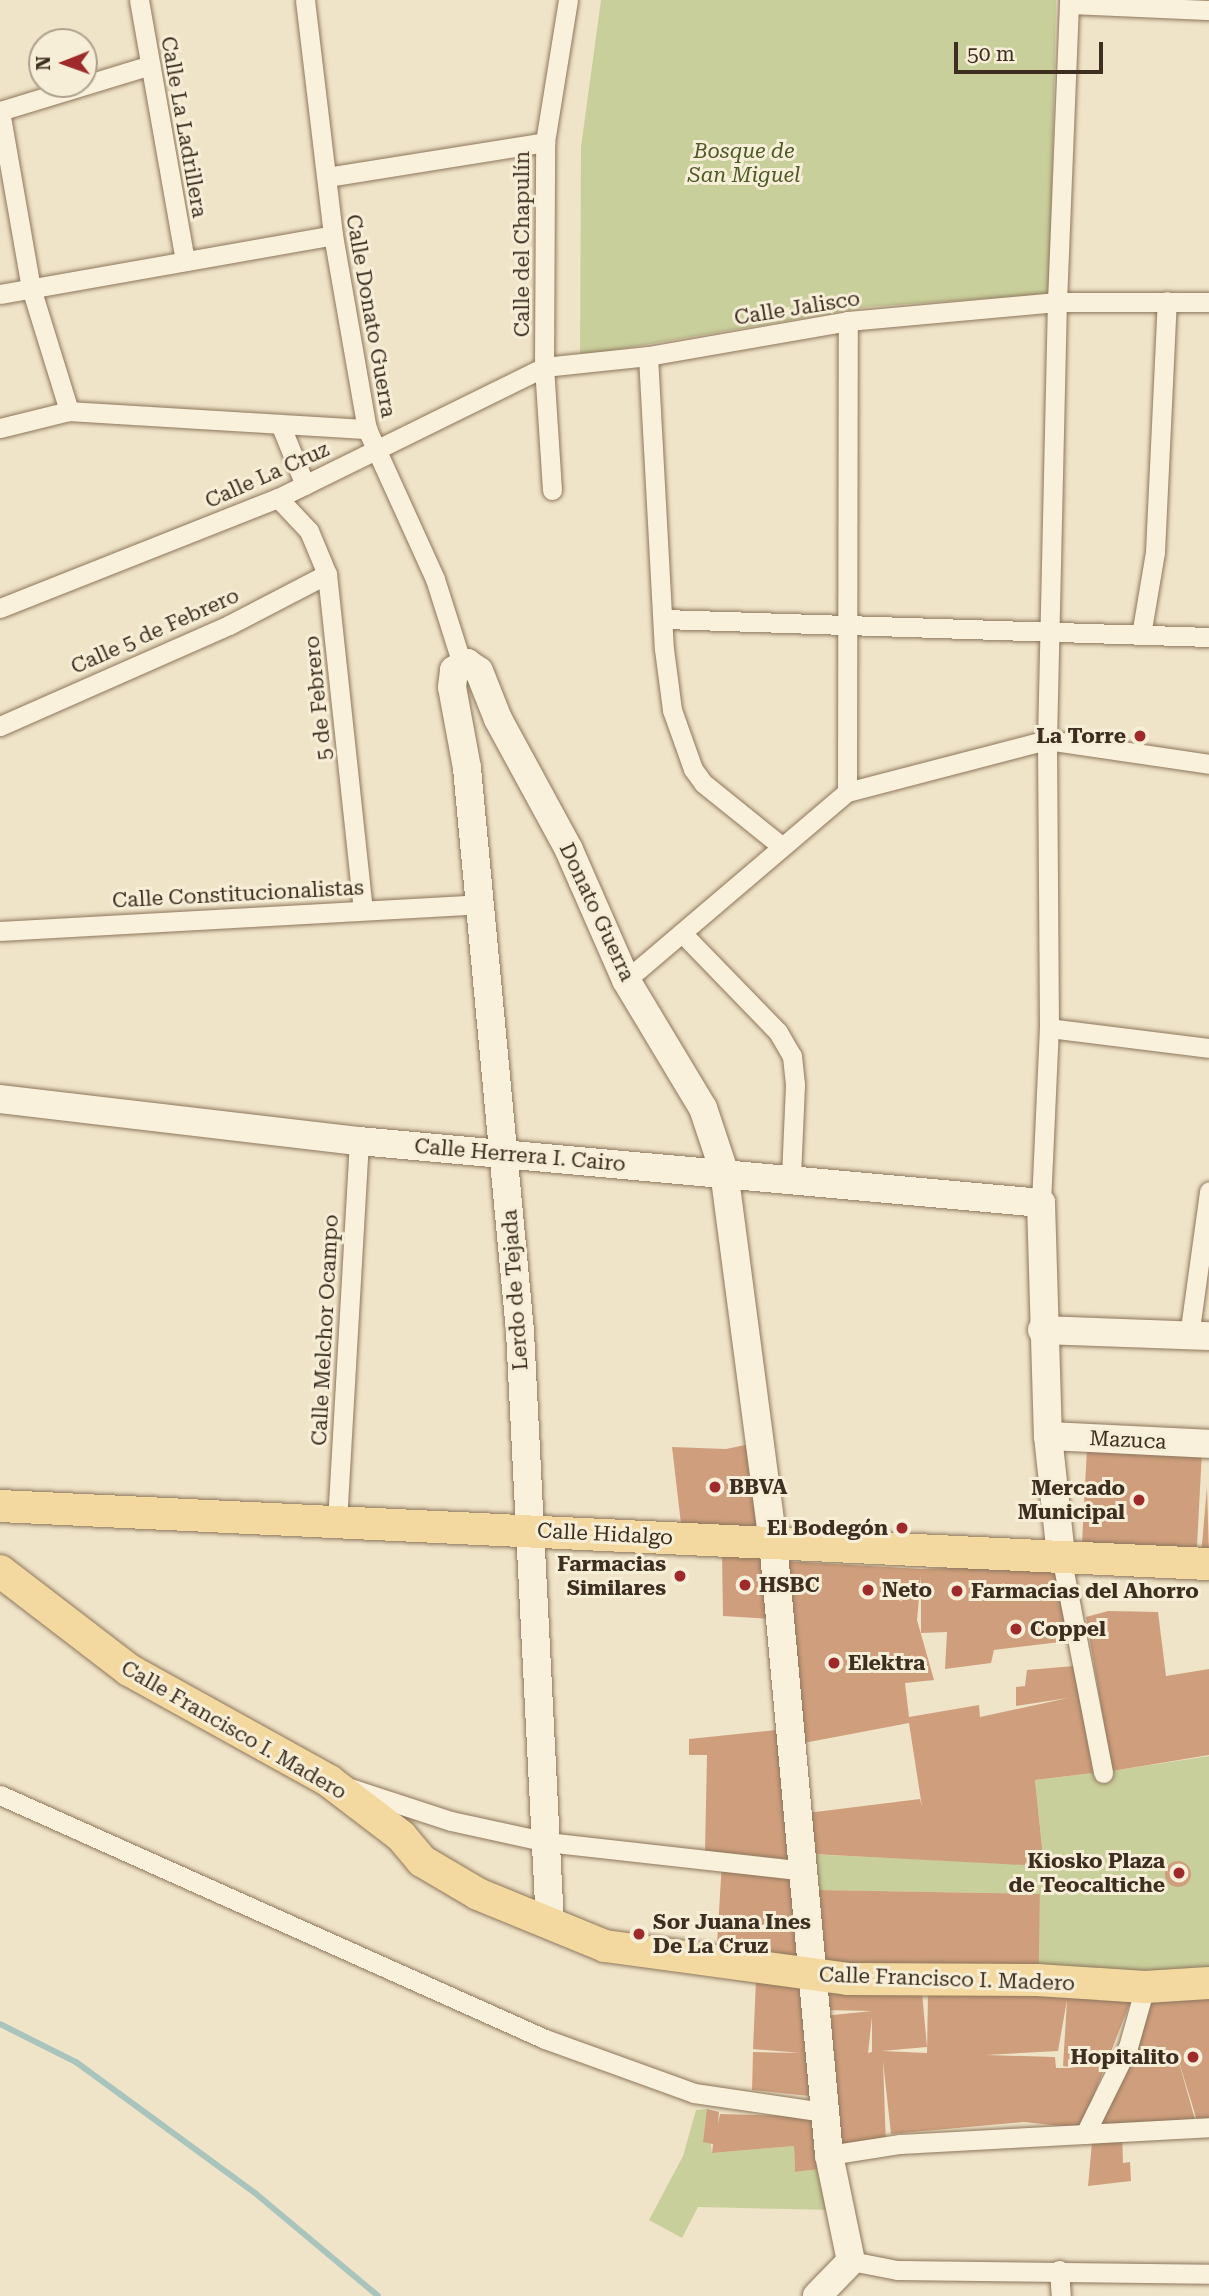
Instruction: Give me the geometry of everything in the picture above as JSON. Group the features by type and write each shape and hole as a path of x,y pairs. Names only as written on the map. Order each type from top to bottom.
{"main road":[{"name":"Calle Hidalgo","path":"0,1506 1209,1564"},
{"name":"Calle Francisco I. Madero","path":"0,1571 129,1670 329,1781 401,1836 422,1861 478,1894 605,1946 812,1974 1145,1987 1209,1983"}],"street":[{"name":"Calle La Ladrillera","path":"139,0 185,261"},
{"name":"Calle Donato Guerra","path":"305,0 333,235 366,429 435,579 462,664"},
{"name":"Calle del Chapulín","path":"552,490 544,367 545,142 568,0"},
{"path":"1103,1773 1061,1556 1048,1436 1042,1330 1041,1203 1049,1028 1047,740 1057,302 1069,2 1209,10"},
{"path":"69,411 31,288 0,111 150,65"},
{"path":"327,177 545,142"},
{"path":"0,294 333,235"},
{"path":"1141,635 1155,552 1167,301"},
{"path":"1057,302 1209,302"},
{"name":"Calle Jalisco","path":"544,367 648,356 848,321 1057,302"},
{"path":"847,792 850,625 848,321"},
{"path":"648,356 672,710 693,769 703,783 780,845"},
{"name":"Calle La Cruz","path":"0,608 278,498 544,367"},
{"name":"Calle La Cruz","path":"0,428 69,411 366,429"},
{"path":"280,424 305,485"},
{"name":"5 de Febrero","path":"278,498 309,530 327,574 363,910"},
{"name":"Calle 5 de Febrero","path":"0,726 229,625 327,574"},
{"path":"664,619 1209,637"},
{"name":"Lerdo de Tejada","path":"462,664 454,670 452,687 467,768 520,1332 550,1924"},
{"name":"Donato Guerra","path":"462,664 474,664 479,671 498,719 569,850 626,980 703,1108 724,1171 773,1542 806,1871 812,1974 829,2155 851,2261"},
{"path":"626,980 683,934 780,845 847,792 1047,740 1209,764"},
{"name":"Calle Constitucionalistas","path":"0,931 479,904"},
{"path":"683,934 778,1032 792,1056 795,1085 791,1177"},
{"path":"1049,1028 1209,1048"},
{"name":"Calle Herrera I. Cairo","path":"0,1100 359,1141 791,1177 1041,1203"},
{"name":"Calle Melchor Ocampo","path":"337,1522 359,1141"},
{"path":"1042,1330 1199,1336 1209,1191"},
{"name":"Mazuca","path":"1048,1436 1209,1444"},
{"path":"329,1781 451,1821 547,1842 806,1871"},
{"path":"0,1795 545,2039 694,2092 825,2112"},
{"path":"1085,2134 1128,2047 1145,1987"},
{"path":"829,2155 900,2144 1209,2127"},
{"path":"817,2296 851,2261 897,2270 1209,2274"},
{"path":"1059,2270 1061,2296"}],"green space":[{"name":"Bosque de San Miguel","path":"601,0 1056,0 1050,294 867,307 580,356 581,147"},
{"path":"1054,1556 1072,1557 1112,1771 1209,1756 1209,1983 1037,1980 1040,1894 807,1890 804,1854 1044,1865 1035,1780 1093,1773"},
{"path":"707,2109 712,2153 794,2146 795,2172 827,2168 836,2210 698,2207 682,2238 649,2220 683,2156 696,2110"}],"building":[{"name":"BBVA","path":"750,1444 758,1528 681,1524 672,1447 726,1449"},
{"name":"Mercado Municipal","path":"1087,1448 1202,1454 1197,1553 1082,1547"},
{"path":"1207,1487 1209,1555 1201,1555"},
{"name":"HSBC","path":"722,1553 764,1553 771,1619 723,1616"},
{"path":"783,1561 921,1569 1056,1564 1069,1641 994,1650 991,1663 945,1669 947,1632 921,1633 921,1576 917,1620 934,1680 905,1683 909,1717 979,1705 980,1717 1068,1698 1016,1706 1016,1687 1025,1686 1027,1670 1074,1666 1093,1773 1035,1780 1044,1866 811,1854 807,1813 920,1799 922,1807 909,1723 793,1745 777,1579 825,1580 782,1576"},
{"path":"1108,1611 1158,1612 1166,1676 1209,1669 1209,1755 1112,1771 1086,1617"},
{"path":"786,1729 796,1860 705,1851 707,1755 689,1755 689,1739"},
{"path":"722,1861 806,1871 812,1974 716,1961"},
{"name":"Kiosko Plaza de Teocaltiche","path":"1178,1861 1187,1865 1191,1874 1187,1883 1178,1887 1169,1883 1165,1874 1169,1865"},
{"path":"817,1890 1040,1894 1039,1971 816,1967"},
{"path":"756,1980 808,1983 819,2097 752,2090 753,2052 801,2053 753,2049"},
{"path":"922,1992 927,2047 882,2051 927,2053 928,1993 1132,1998 1081,2128 1024,2122 891,2134 883,2061 886,2146 837,2148 823,2016 872,2011 825,2010 825,1993","holes":["1067,2000 1063,2066 1076,2068 1056,2068 1055,2057 986,2055 1058,2051","872,2017 872,2052 868,2053"]},
{"path":"1209,1997 1209,2122 1198,2124 1176,2052 1196,2123 1111,2128 1097,2117 1143,2003"},
{"path":"707,2109 719,2112 718,2124 720,2114 820,2117 827,2168 795,2172 794,2146 712,2153 713,2144 703,2142"},
{"path":"1122,2132 1123,2163 1130,2162 1131,2181 1088,2186 1092,2142"}],"waterway":[{"path":"0,2024 76,2062 255,2193 378,2296"}],"place":[{"name":"La Torre","path":"1140,736"},
{"name":"BBVA","path":"715,1487"},
{"name":"Mercado Municipal","path":"1139,1500"},
{"name":"El Bodegón","path":"902,1528"},
{"name":"Farmacias Similares","path":"680,1576"},
{"name":"HSBC","path":"745,1585"},
{"name":"Neto","path":"868,1590"},
{"name":"Farmacias del Ahorro","path":"957,1591"},
{"name":"Coppel","path":"1016,1629"},
{"name":"Elektra","path":"834,1663"},
{"name":"Kiosko Plaza de Teocaltiche","path":"1179,1873"},
{"name":"Sor Juana Ines De La Cruz","path":"639,1934"},
{"name":"Hopitalito","path":"1193,2057"}]}
